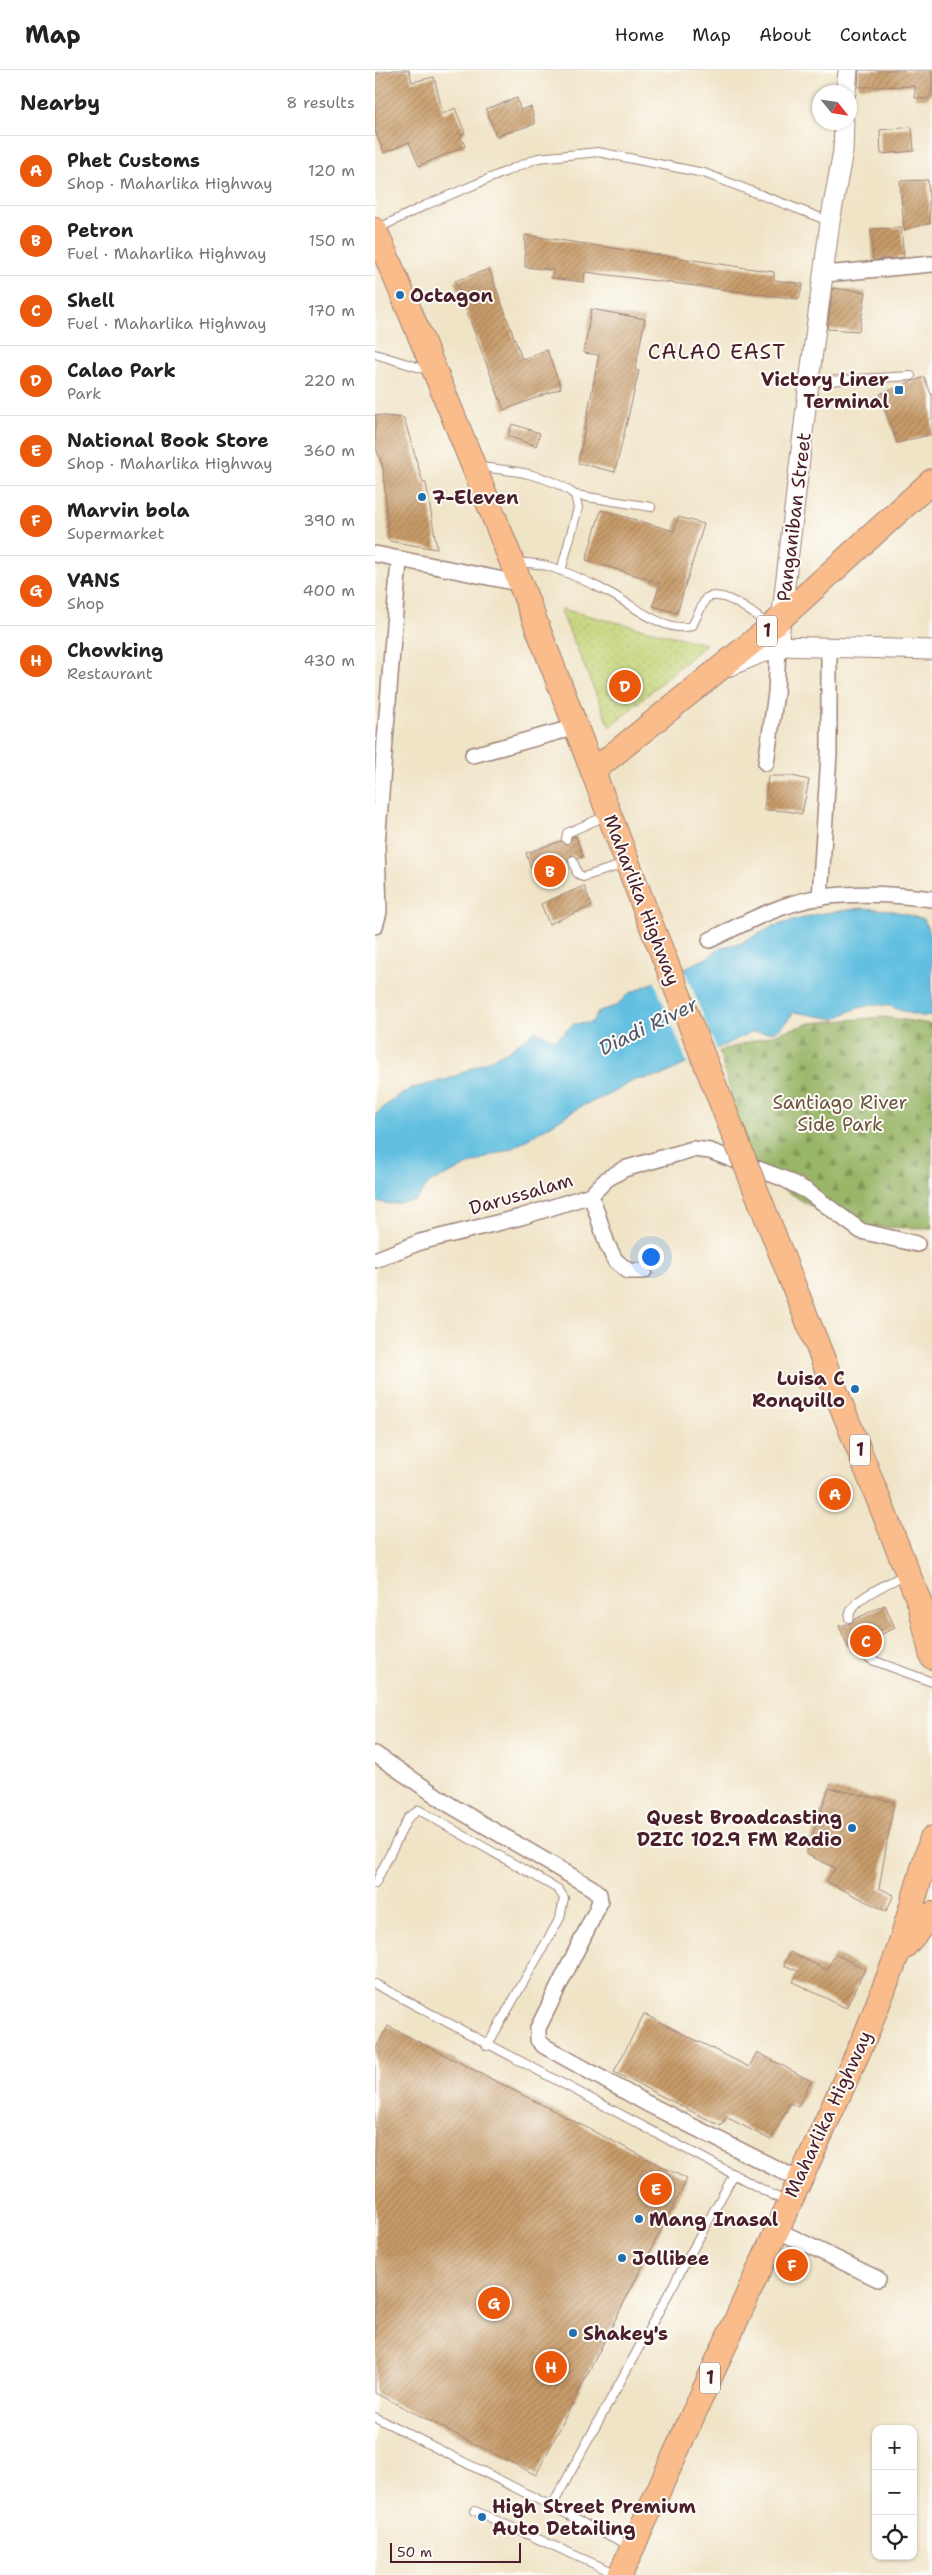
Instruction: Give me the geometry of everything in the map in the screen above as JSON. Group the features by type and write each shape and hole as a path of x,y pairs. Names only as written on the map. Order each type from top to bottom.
{"main road":[{"name":"Maharlika Highway","path":"375,230 381,256 434,372 473,466 593,771 646,912 920,1604 932,1657"},
{"name":"1","path":"593,771 716,672 777,630 932,481"},
{"name":"Maharlika Highway","path":"619,2575 777,2230 787,2203 865,2037 897,1955 932,1838"},
{"name":"1","path":"897,1955 932,1914"}],"street":[{"path":"847,85 848,70"},
{"name":"Panganiban Street","path":"766,763 776,693 777,630 825,274 830,222 843,151 844,130"},
{"path":"825,274 932,264"},
{"path":"375,554 518,583"},
{"path":"375,926 379,912 378,835 399,560"},
{"path":"777,630 829,649 932,650"},
{"path":"820,898 829,754 829,649"},
{"path":"473,755 575,727"},
{"path":"710,940 765,915 820,898 883,894 932,899"},
{"name":"Darussalam","path":"375,1260 420,1242 521,1217 591,1195 607,1179 633,1166 693,1149 710,1151 782,1178 807,1191 861,1231 917,1244"},
{"path":"591,1195 615,1260 628,1271 644,1271"},
{"path":"375,1754 450,1805 592,1888 599,1894 600,1901 597,1910 538,2028 538,2040 544,2046 646,2104 799,2180"},
{"path":"777,2230 878,2279"}],"lane":[{"path":"375,230 426,205 538,158 597,152 704,173 830,222"},
{"path":"375,354 434,372"},
{"path":"809,382 911,376"},
{"path":"473,466 511,470 566,488 575,495 651,508"},
{"path":"561,571 577,508 575,495"},
{"path":"509,561 547,566 561,571 609,593 651,618 674,625 692,626 706,598 713,595 743,606 777,630"},
{"path":"566,839 567,833 610,815"},
{"path":"573,860 577,873 583,877 628,863"},
{"path":"849,1618 849,1612 857,1601 907,1573"},
{"path":"858,1642 866,1656 873,1660 932,1682"},
{"path":"375,1884 408,1818 419,1810 558,1889 564,1898 560,1918 487,2046"},
{"path":"375,1984 487,2046 787,2203"},
{"path":"552,2506 733,2176"},
{"path":"375,2417 633,2547"},
{"path":"475,2511 619,2575"}],"green space":[{"path":"561,609 706,644 610,727"},
{"name":"Santiago River Side Park","path":"883,1017 932,1024 932,1228 850,1227 832,1220 751,1168 719,1051 811,1023"}],"water":[{"name":"Diadi River","path":"863,908 890,910 923,919 932,938 932,1016 915,1015 882,1005 861,1007 836,1019 794,1012 783,1026 772,1032 751,1032 661,1076 635,1080 606,1096 582,1106 513,1148 491,1155 429,1183 416,1200 391,1204 375,1201 375,1115 391,1101 412,1088 449,1079 508,1051 535,1031 555,1040 574,1024 591,1023 599,1011 616,1006 628,994 709,957 721,947 739,944 774,926 818,914"}],"pier":[{"path":"683,966 717,1050 688,1065 653,978"}],"building":[{"path":"394,70 409,70 412,82 434,77 443,114 455,108 465,133 460,135 465,146 419,166 409,142 384,153 375,131 375,74"},
{"path":"859,70 932,70 932,93 927,99 915,98 915,86 858,87"},
{"path":"517,98 520,110 531,107 535,124 496,136 486,109"},
{"path":"912,127 914,151 881,154 880,130"},
{"path":"928,180 930,223 904,230 900,181"},
{"path":"901,228 904,257 873,260 871,229"},
{"path":"525,235 774,272 774,280 803,284 799,299 585,272 584,282 551,278 553,270 525,267"},
{"path":"489,269 522,359 547,350 561,388 504,410 455,281"},
{"path":"833,288 866,292 859,331 827,329"},
{"path":"591,309 645,319 635,370 639,371 615,472 578,463 599,355 584,353"},
{"path":"924,377 932,396 932,434 897,443 880,394"},
{"path":"375,415 404,418 423,483 426,483 437,549 389,541 383,468 375,445"},
{"path":"512,424 540,433 536,446 508,436"},
{"path":"601,510 674,531 678,517 704,524 677,613 653,606 660,583 586,560"},
{"path":"768,776 792,776 809,780 802,814 764,810"},
{"path":"576,836 583,857 578,858 571,855 568,862 533,874 526,853 561,841 567,844 572,837"},
{"path":"584,886 592,906 549,924 541,904"},
{"path":"885,1605 895,1628 865,1642 861,1637 856,1637 852,1641 854,1647 849,1649 839,1626 851,1623 855,1619"},
{"name":"Quest Broadcasting DZIC 102.9 FM Radio","path":"829,1788 894,1802 879,1888 894,1895 886,1911 827,1882 835,1868 806,1854"},
{"path":"790,1952 827,1970 835,1954 865,1969 846,2008 793,1982 798,1971 784,1965"},
{"path":"644,2014 749,2067 757,2052 811,2081 798,2107 790,2103 771,2140 726,2117 721,2126 614,2072"},
{"path":"388,2026 687,2179 536,2475 375,2393 375,2050"}],"place":[{"name":"Octagon","path":"400,295"},
{"name":"Victory Liner Terminal","path":"899,390"},
{"name":"7-Eleven","path":"422,497"},
{"name":"Calao Park","path":"625,686"},
{"name":"Petron","path":"550,871"},
{"name":"Luisa C Ronquillo","path":"855,1389"},
{"name":"Phet Customs","path":"835,1494"},
{"name":"Shell","path":"866,1641"},
{"name":"Quest Broadcasting DZIC 102.9 FM Radio","path":"852,1828"},
{"name":"National Book Store","path":"656,2189"},
{"name":"Mang Inasal","path":"639,2219"},
{"name":"Jollibee","path":"622,2258"},
{"name":"Marvin bola","path":"792,2265"},
{"name":"VANS","path":"494,2303"},
{"name":"Shakey's","path":"573,2333"},
{"name":"Chowking","path":"551,2367"},
{"name":"High Street Premium Auto Detailing","path":"482,2517"}],"district":[{"name":"CALAO EAST","path":"717,352"}]}
